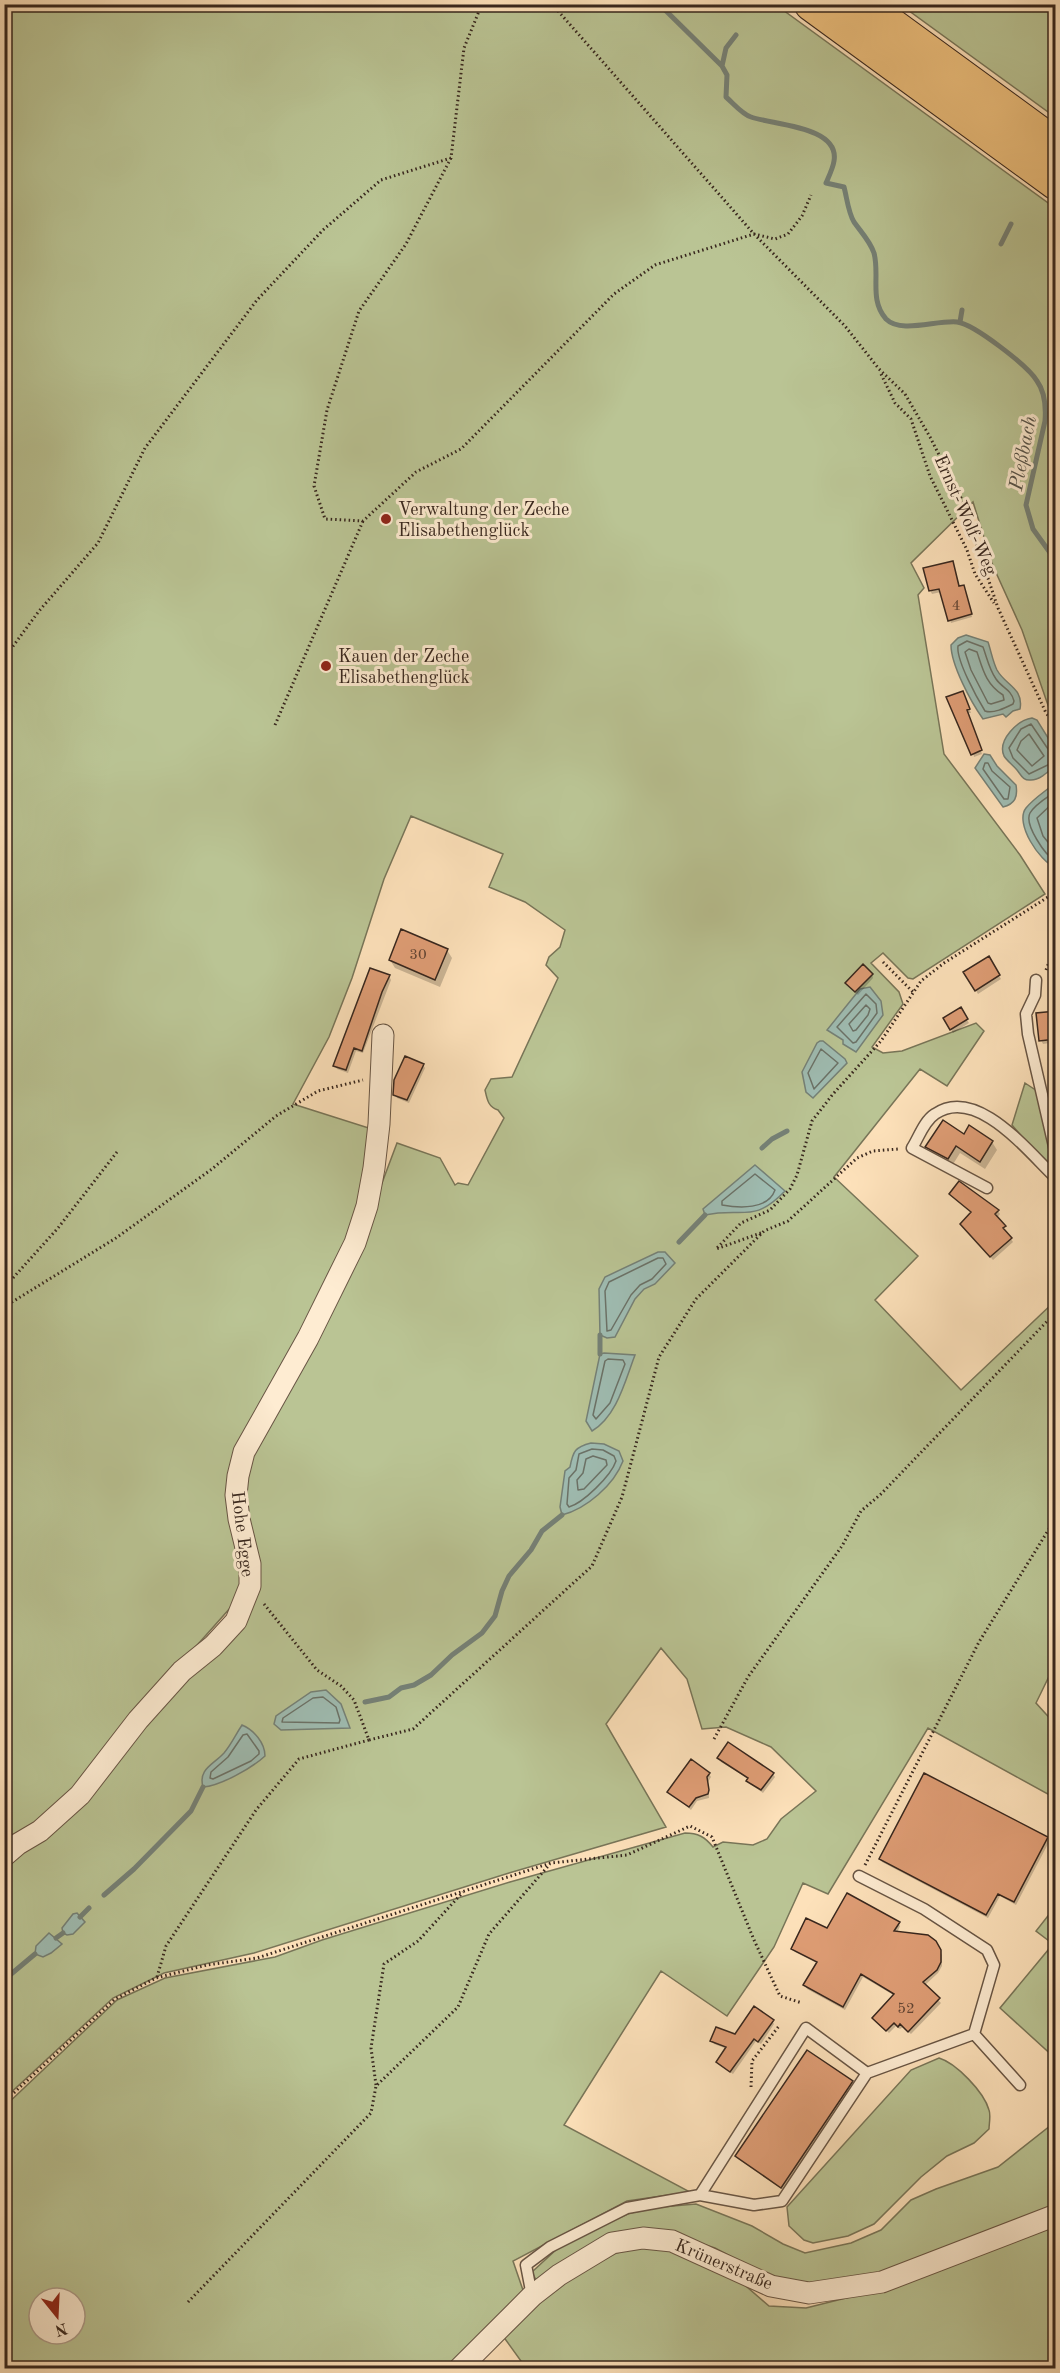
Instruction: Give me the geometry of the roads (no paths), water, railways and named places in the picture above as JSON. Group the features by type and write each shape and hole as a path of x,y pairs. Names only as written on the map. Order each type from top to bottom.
{"highway":[{"path":"811,4 1056,183"},
{"path":"863,4 1056,145"}],"street":[{"name":"Hohe Egge","path":"4,1856 18,1844 40,1831 80,1796 138,1720 182,1671 213,1646 236,1621 250,1586 250,1564 236,1495 244,1452 308,1338 355,1243 367,1206 374,1168 383,1035"},
{"name":"Krünerstraße","path":"460,2368 532,2296 560,2275 612,2243 643,2238 672,2241 771,2286 809,2294 882,2282 1056,2214"}],"lane":[{"path":"1036,980 1035,995 1026,1014 1028,1034 1056,1155"},
{"path":"987,1188 912,1148 934,1114 948,1108 967,1108 987,1116 1013,1133 1056,1178"},
{"path":"859,1876 924,1909 987,1950 994,1965 974,2034"},
{"path":"700,2195 806,2028 867,2073"},
{"path":"532,2296 526,2265 550,2247 627,2208 700,2195 754,2205 782,2200 867,2073 974,2034"},
{"path":"974,2034 1020,2085"}],"water":[{"path":"966,635 988,642 997,670 1017,691 1020,709 1006,717 1003,714 983,719 954,663 951,645 958,638"},
{"path":"1032,718 1037,720 1055,749 1056,765 1041,777 1026,780 1004,756 1003,744 1015,727"},
{"path":"984,754 990,755 997,766 1016,785 1015,799 1007,806 1003,807 975,768"},
{"path":"1055,783 1055,867 1042,858 1030,841 1023,823 1023,815 1029,804"},
{"path":"870,987 881,1001 883,1015 856,1052 827,1030 860,989"},
{"path":"820,1041 823,1041 847,1063 813,1098 806,1092 802,1072"},
{"path":"755,1165 785,1191 764,1208 756,1211 705,1215 703,1209"},
{"path":"658,1252 665,1252 675,1263 655,1284 644,1289 635,1299 615,1337 607,1338 600,1335 599,1289 605,1277"},
{"path":"600,1354 635,1355 614,1407 601,1424 592,1431 586,1421"},
{"path":"591,1443 604,1444 619,1451 623,1461 613,1479 598,1495 562,1515 560,1507 565,1471 570,1467 576,1450"},
{"path":"326,1690 341,1704 350,1728 281,1730 274,1724 276,1716 311,1692"},
{"path":"242,1725 258,1738 265,1751 265,1756 235,1776 203,1787 205,1771 227,1750"},
{"path":"77,1913 85,1922 73,1934 63,1933 62,1928 73,1914"},
{"path":"49,1933 62,1944 43,1957 35,1954 36,1946"}],"waterway":[{"name":"Pleßbach","path":"659,4 722,66 727,75 726,97 741,111 751,117 803,129 827,140 833,149 834,161 826,183 844,187 852,218 874,253 876,296 886,319 900,326 949,322 965,324 1000,347 1037,381 1042,390 1045,421 1026,505 1033,529 1056,561"},
{"path":"722,66 726,48 736,35"},
{"path":"1001,244 1011,224"},
{"path":"960,322 962,310"},
{"path":"1050,682 1056,681"},
{"path":"762,1148 772,1139 787,1131"},
{"path":"679,1242 705,1215"},
{"path":"600,1335 600,1354"},
{"path":"365,1702 389,1697 401,1688 414,1685 431,1675 452,1655 482,1633 495,1616 509,1576 531,1550 542,1531 562,1515"},
{"path":"104,1895 134,1869 191,1811 203,1787"},
{"path":"80,1917 89,1908"},
{"path":"56,1938 63,1933"},
{"path":"4,1980 35,1954"}],"place":[{"name":"Verwaltung der Zeche Elisabethenglück","path":"386,519"},
{"name":"Kauen der Zeche Elisabethenglück","path":"326,666"}]}
